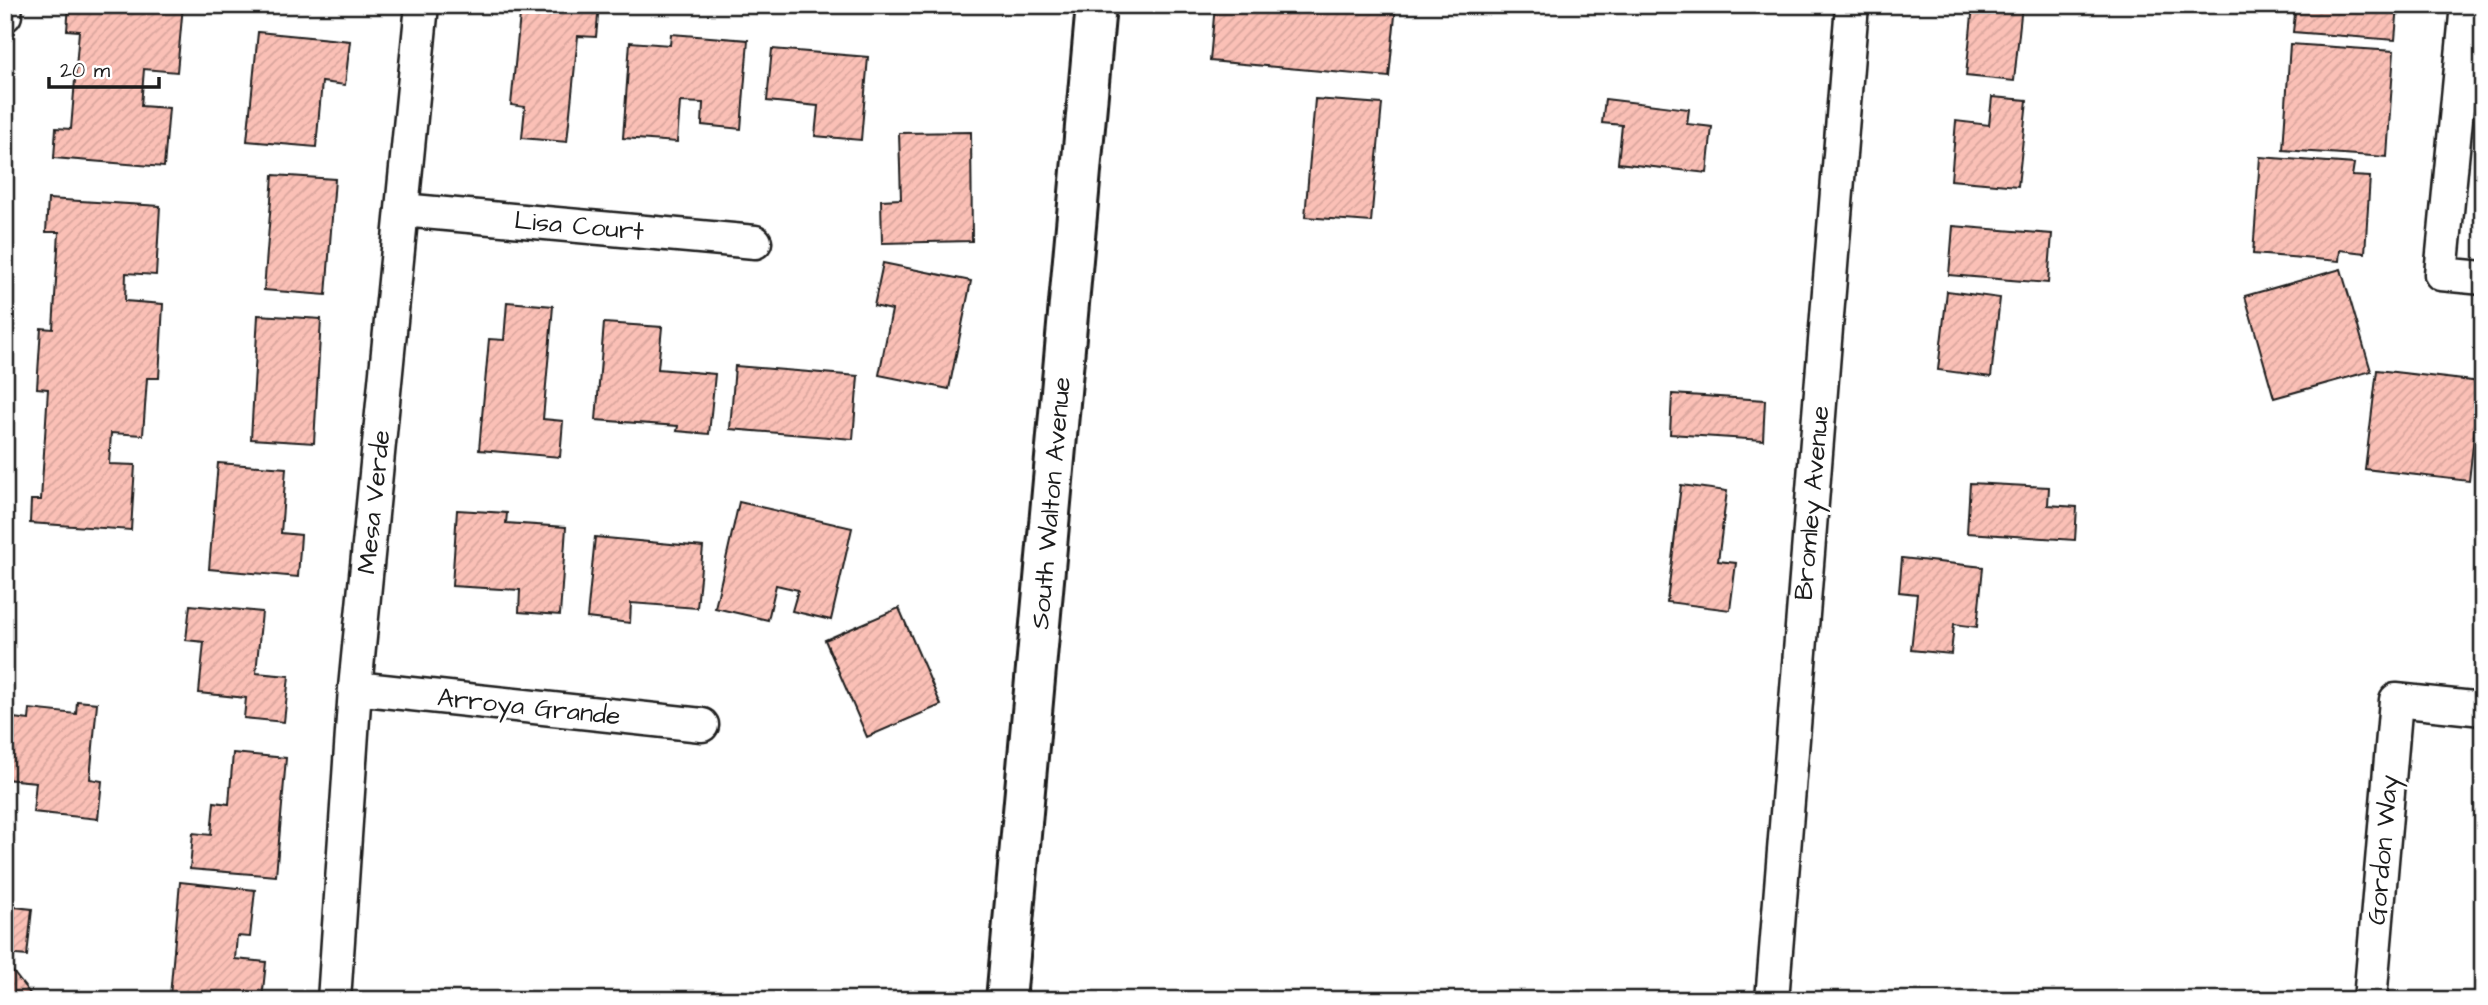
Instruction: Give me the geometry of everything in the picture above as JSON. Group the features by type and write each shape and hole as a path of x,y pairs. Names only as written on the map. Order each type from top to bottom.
{"street":[{"path":"5,15 6,5"},
{"name":"Mesa Verde","path":"334,1000 355,688 422,5"},
{"name":"South Walton Avenue","path":"1006,1000 1096,5"},
{"name":"Bromley Avenue","path":"1772,1000 1852,5"},
{"path":"2467,5 2441,274 2483,278"},
{"name":"Lisa Court","path":"402,210 755,242"},
{"name":"Arroya Grande","path":"355,688 702,725"},
{"name":"Gordon Way","path":"2370,1000 2396,700 2483,709"}],"building":[{"path":"69,5 183,5 177,72 144,69 141,106 169,108 164,167 54,158 56,128 71,129 79,31 67,30"},
{"path":"521,5 599,5 596,37 578,36 567,142 522,138 525,107 511,105"},
{"path":"1215,5 1396,5 1389,77 1210,61"},
{"path":"1973,5 2022,5 2014,81 1966,76"},
{"path":"2296,5 2398,5 2395,40 2293,32"},
{"path":"258,32 350,41 345,85 322,82 316,147 247,141"},
{"path":"671,34 748,40 741,129 702,125 703,103 680,102 677,142 623,138 630,42 670,45"},
{"path":"2290,44 2394,51 2387,157 2283,150"},
{"path":"772,49 868,57 861,140 815,136 818,106 767,101"},
{"path":"1992,97 2027,100 2018,186 1951,180 1956,121 1989,125"},
{"path":"1315,99 1382,104 1371,222 1305,217"},
{"path":"1605,99 1689,109 1687,124 1712,127 1707,173 1618,163 1622,125 1602,123"},
{"path":"971,132 972,241 882,243 881,200 901,199 899,133"},
{"path":"2260,157 2354,164 2352,176 2370,177 2365,253 2340,250 2339,261 2253,254"},
{"path":"273,175 335,179 326,295 264,290"},
{"path":"48,199 160,206 156,275 126,273 125,301 163,304 159,378 147,378 143,435 111,433 109,464 135,465 131,530 30,523 31,500 41,500 48,389 37,388 41,328 53,329 59,232 46,232"},
{"path":"1953,226 2052,234 2048,283 1949,275"},
{"path":"883,263 971,281 949,389 879,375 892,310 874,306"},
{"path":"2341,269 2371,371 2274,398 2245,296"},
{"path":"1947,291 2000,298 1991,377 1938,370"},
{"path":"507,302 553,306 543,419 563,421 560,457 479,450 489,339 504,340"},
{"path":"258,315 321,319 314,443 251,439"},
{"path":"604,323 662,327 658,369 715,374 709,434 677,431 678,426 596,420"},
{"path":"735,366 858,376 853,439 730,429"},
{"path":"2377,370 2480,382 2469,481 2365,469"},
{"path":"1672,394 1765,400 1763,440 1670,434"},
{"path":"218,463 286,468 281,533 301,535 298,577 209,569"},
{"path":"1970,483 2049,487 2048,505 2077,507 2075,540 1967,533"},
{"path":"1681,485 1727,491 1718,561 1736,563 1730,610 1667,602"},
{"path":"739,502 852,528 831,620 792,611 798,590 776,585 768,620 715,608"},
{"path":"457,510 507,513 506,523 566,527 560,615 519,612 520,590 452,586"},
{"path":"595,537 703,547 697,608 631,603 630,623 587,618"},
{"path":"1902,558 1983,567 1977,627 1954,624 1951,654 1911,650 1917,594 1899,592"},
{"path":"190,605 262,612 256,673 289,676 284,722 244,718 246,698 199,693 204,642 186,640"},
{"path":"899,608 941,705 867,737 825,640"},
{"path":"77,701 97,703 90,779 102,781 98,819 33,812 36,782 5,779 5,717 29,720 30,709 76,714"},
{"path":"233,753 286,758 276,876 190,869 193,833 211,835 214,802 229,804"},
{"path":"180,882 255,890 250,937 237,936 235,959 266,962 262,1000 213,1000 170,996"},
{"path":"5,906 32,909 27,956 5,954"},
{"path":"10,968 35,1000 5,1000 5,972"}]}
